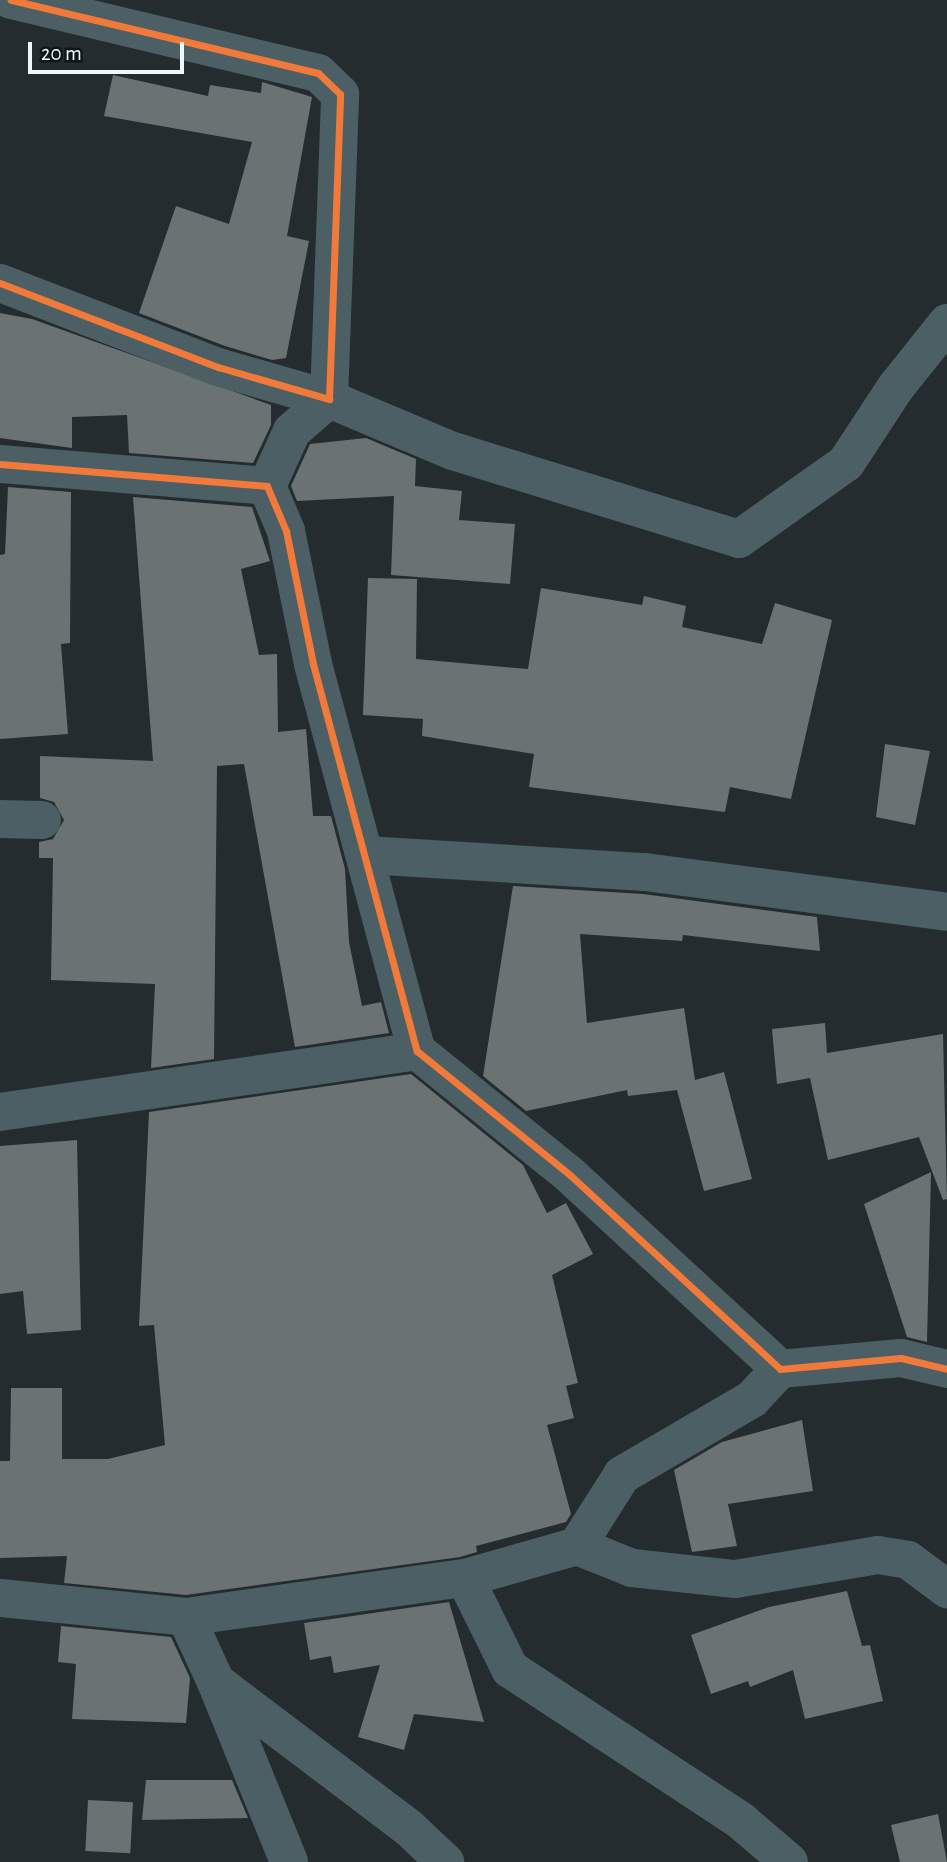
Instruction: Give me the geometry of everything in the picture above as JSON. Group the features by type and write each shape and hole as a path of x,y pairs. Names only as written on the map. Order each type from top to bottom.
{"street":[{"path":"10,0 318,73 340,94 329,399 292,431 267,486 286,531 313,664 417,1051 570,1175 780,1369"},
{"path":"0,283 218,367 329,399 453,451 739,539 846,463 896,387 947,323"},
{"path":"0,464 267,486"},
{"path":"0,819 42,820"},
{"path":"366,855 645,872 947,912"},
{"path":"0,1112 417,1051"},
{"path":"578,1546 621,1475 752,1399 780,1369 901,1358 947,1369"},
{"path":"0,1598 186,1617 465,1578 578,1546 632,1568 735,1579 878,1555 908,1560 947,1589"},
{"path":"465,1578 510,1669 741,1821 789,1862"},
{"path":"186,1617 216,1682 289,1862"},
{"path":"216,1682 409,1828 445,1862"}],"building":[{"path":"113,75 208,96 210,85 261,93 262,82 312,97 287,236 309,241 286,358 272,360 225,346 139,313 176,206 229,224 252,142 104,116"},
{"path":"0,313 32,319 271,405 271,425 253,463 129,453 127,415 72,417 72,448 0,438"},
{"path":"366,438 416,459 415,486 462,491 459,520 515,524 510,584 391,575 394,496 297,501 291,486 310,444"},
{"path":"8,487 71,492 70,643 61,644 68,734 0,739 0,555 5,554"},
{"path":"133,497 252,507 270,561 241,569 259,655 277,654 278,732 306,729 313,816 331,816 345,869 349,942 362,1006 381,1002 389,1033 295,1047 244,764 217,766 214,1059 151,1068 155,984 51,980 53,858 39,858 39,842 53,839 64,820 54,802 40,798 40,756 153,761"},
{"path":"368,578 417,579 416,659 528,669 541,588 642,605 644,596 686,606 682,627 762,644 775,603 832,620 791,799 730,787 725,812 529,787 534,754 422,736 423,719 363,715"},
{"path":"885,744 930,751 915,825 876,817"},
{"path":"513,886 643,894 817,917 820,951 683,935 682,941 580,934 587,1023 684,1008 695,1080 724,1072 752,1179 704,1191 677,1090 628,1096 627,1090 526,1111 483,1076"},
{"path":"825,1023 827,1053 943,1034 947,1199 943,1200 919,1137 828,1160 810,1078 777,1084 772,1029"},
{"path":"411,1074 523,1165 547,1213 566,1203 593,1254 552,1275 578,1383 566,1386 574,1418 547,1425 571,1514 566,1522 476,1546 477,1552 460,1557 186,1595 64,1583 67,1556 0,1558 0,1461 10,1461 11,1388 62,1388 62,1459 108,1459 165,1445 154,1325 139,1326 149,1112"},
{"path":"77,1140 81,1330 27,1334 23,1291 0,1294 0,1146"},
{"path":"931,1172 927,1342 907,1337 864,1204"},
{"path":"802,1420 813,1491 728,1504 737,1546 692,1552 674,1470 722,1442"},
{"path":"847,1591 862,1646 870,1645 883,1701 805,1719 793,1670 750,1687 748,1681 711,1694 691,1635 769,1607"},
{"path":"449,1602 484,1722 414,1714 404,1750 358,1737 380,1665 334,1673 331,1656 310,1660 304,1623"},
{"path":"61,1626 171,1637 190,1678 186,1723 72,1719 76,1664 58,1662"},
{"path":"146,1780 232,1780 248,1818 142,1820"},
{"path":"88,1800 133,1802 130,1853 85,1851"},
{"path":"938,1814 947,1862 900,1862 891,1825"}],"cycle path":[{"path":"0,283 218,367 329,399 340,94 318,73 11,0"},
{"path":"0,464 267,486 286,531 313,664 417,1051 570,1175 780,1369 901,1358 947,1369"}]}
